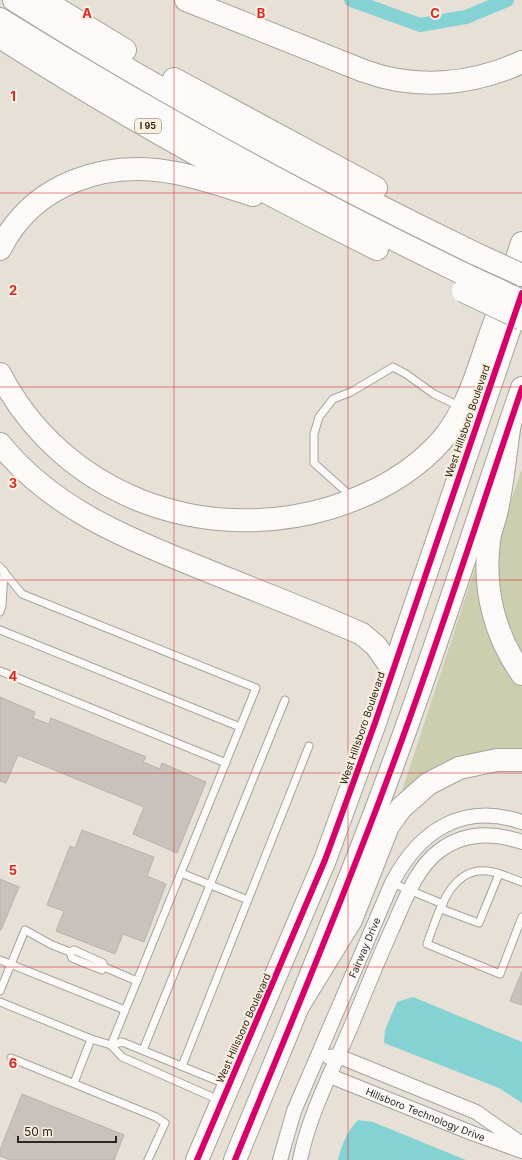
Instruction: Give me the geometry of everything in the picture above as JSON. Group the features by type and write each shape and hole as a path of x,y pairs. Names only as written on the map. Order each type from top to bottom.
{"main road":[{"path":"14,0 90,47 210,117 323,178 479,247 522,258"},
{"path":"43,0 155,68 273,134 379,189 479,247 522,275"},
{"path":"186,0 364,71 392,79 451,83 479,78 522,62"},
{"path":"0,19 115,89 240,160 346,216 465,283"},
{"name":"I 95","path":"0,37 171,139 299,209 465,283 518,313"},
{"path":"0,249 19,220 48,193 73,180 113,170 143,170 175,173 299,209"},
{"path":"0,374 9,391 30,420 70,459 84,470 116,490 164,510 209,519 264,521 308,514 354,500 396,478 423,458 450,430 463,408 474,384 522,243"},
{"name":"West Hillsboro Boulevard","path":"197,1160 326,860 393,670 522,293"},
{"path":"235,1160 349,880 386,783 522,388"},
{"path":"510,423 496,514 489,539 488,585 491,603 499,631 512,658 522,674"},
{"path":"0,444 41,485 73,509 90,519 152,549 362,634 376,646 393,670"},
{"path":"297,1008 351,920 388,826 406,804 428,784 459,768 484,761 522,760"}],"street":[{"name":"Fairway Drive","path":"280,1160 287,1131 317,1059 392,883 407,856 421,840 438,828 457,820 475,816 497,816 522,822"},
{"name":"Fairway Drive","path":"300,1160 304,1141 338,1056 380,958 422,868 437,852 463,838 477,835 495,835 522,842"},
{"path":"330,1076 317,1059 338,1056"},
{"name":"Hillsboro Technology Drive","path":"338,1056 476,1112 522,1144"},
{"name":"Hillsboro Technology Drive","path":"330,1076 472,1133 522,1151"}],"lane":[{"path":"354,500 314,463 314,434 319,417 333,399 350,392 393,367 434,394 463,408"},
{"path":"0,612 2,606 2,569"},
{"path":"2,569 22,594 256,688 111,1045"},
{"path":"0,630 240,728"},
{"path":"0,671 226,762"},
{"path":"142,1050 286,700"},
{"path":"182,1066 309,746"},
{"path":"522,882 492,871 476,871 459,878 446,895 427,944 500,974 522,917"},
{"path":"181,873 248,900"},
{"path":"392,883 479,923 499,874"},
{"path":"0,991 25,930 52,945 70,952 72,958 102,970 104,967 137,981"},
{"path":"0,960 125,1010"},
{"path":"0,1002 90,1039 111,1045 122,1042 182,1066 225,1093"},
{"path":"74,1083 90,1039"},
{"path":"111,1045 122,1057 225,1093"},
{"path":"11,1058 156,1117 165,1123 148,1160"}],"green space":[{"path":"522,468 522,659 506,626 501,604 498,564 504,527"},
{"path":"478,559 516,679 522,687 522,755 398,803"}],"water":[{"path":"413,997 522,1042 522,1103 499,1088 384,1043 385,1030 397,1002"},
{"path":"358,1120 373,1122 466,1160 338,1160 345,1138"}],"building":[{"path":"0,697 35,712 33,718 49,724 51,718 146,757 143,762 160,769 162,763 206,782 177,853 133,834 144,807 18,755 6,783 0,781"},
{"path":"82,830 154,857 147,876 166,884 144,942 123,934 115,954 56,931 64,911 47,905 70,846 75,848"},
{"path":"0,879 19,887 1,930 0,930"},
{"path":"522,971 522,1005 510,1001"},
{"path":"22,1094 124,1135 114,1160 10,1160 0,1156 0,1150"}],"waterway":[{"path":"351,0 420,25 466,17 507,0"}],"cycle path":[{"path":"197,1160 325,860 375,723 522,293"},
{"path":"235,1160 331,925 386,783 439,636 522,388"}]}
